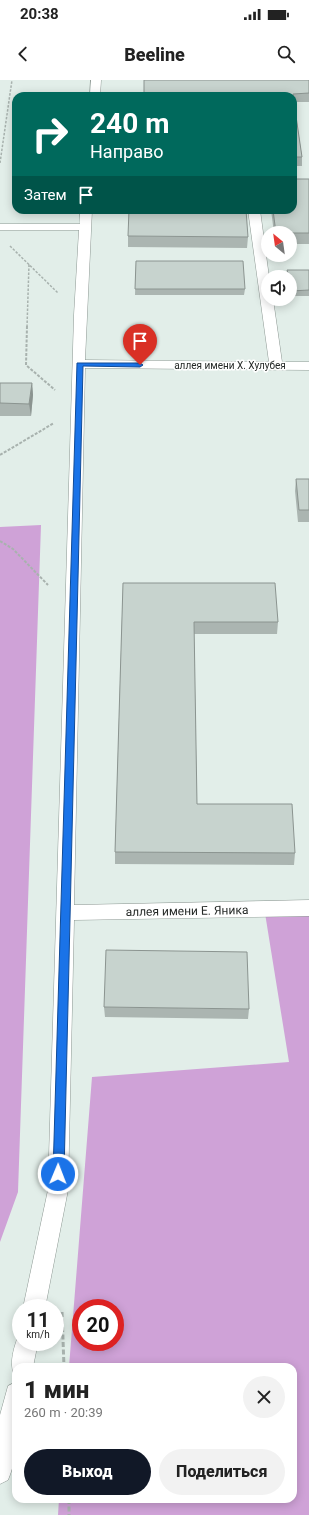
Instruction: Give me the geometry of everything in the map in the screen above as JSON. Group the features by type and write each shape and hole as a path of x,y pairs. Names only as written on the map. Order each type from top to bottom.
{"lane":[{"path":"95,92 96,80"},
{"path":"36,1299 58,1190 80,315 86,214"},
{"path":"255,214 276,365"},
{"path":"0,227 85,227"},
{"name":"аллея имени Х. Хулубея","path":"79,364 309,366"},
{"name":"аллея имени Е. Яника","path":"65,913 309,908"},
{"path":"23,1363 25,1351"},
{"path":"0,1472 12,1414"}],"path":[{"path":"0,163 12,80"},
{"path":"10,246 80,315"},
{"path":"0,455 78,409 26,365 29,264"},
{"path":"0,541 14,549 73,609"},
{"path":"69,1503 69,1515"}],"shaded area":[{"path":"41,525 18,1192 0,1242 0,527"},
{"path":"264,907 309,907 309,1515 58,1515 59,1503 297,1503 297,1363 69,1363 72,1329 72,1351 124,1351 124,1299 74,1299 92,1077 289,1062"}],"building":[{"path":"144,80 309,80 309,93 144,92"},
{"path":"297,123 302,157 297,157"},
{"path":"297,179 309,179 309,233 297,233 297,226 275,226 274,214 297,214"},
{"path":"129,214 246,214 248,237 128,236"},
{"path":"136,261 243,261 245,289 135,289"},
{"path":"297,270 309,270 309,290 297,291"},
{"path":"0,383 32,383 29,404 0,403"},
{"path":"296,479 309,479 309,510 299,510"},
{"path":"123,583 275,583 278,622 194,622 197,804 292,804 295,853 115,852"},
{"path":"106,950 247,952 249,1009 104,1007"}],"route":[{"path":"58,1174 79,364 140,365"}]}
